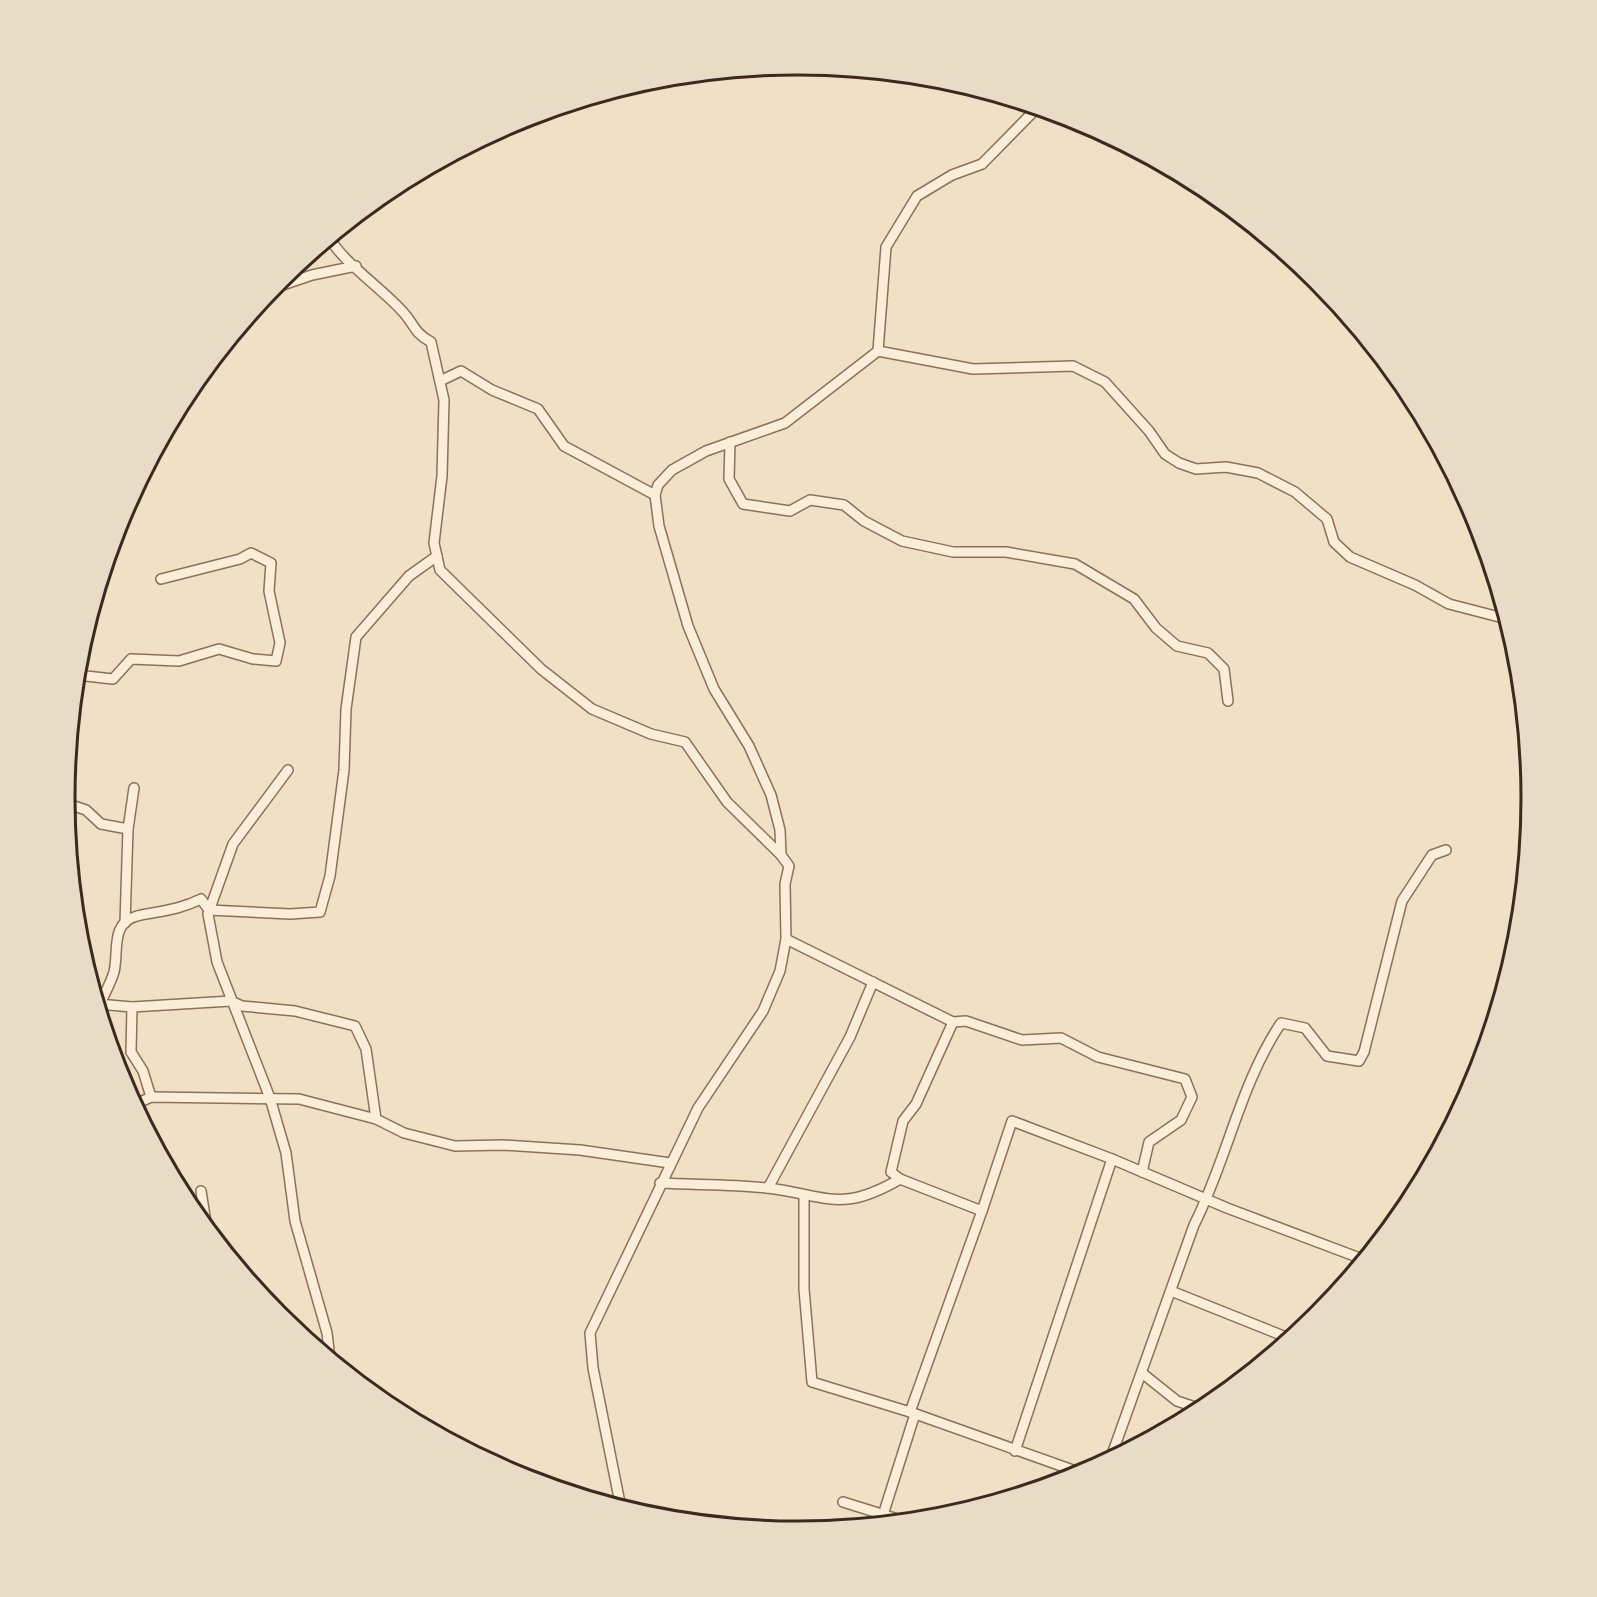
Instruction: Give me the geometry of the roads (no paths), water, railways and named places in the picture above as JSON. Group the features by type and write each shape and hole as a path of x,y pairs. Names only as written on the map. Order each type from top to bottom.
{"street":[{"path":"781,855 780,830 771,795 749,746 714,689 688,626 659,526 655,495 658,485 672,470 706,451 785,423 878,351 886,247 917,196 952,175 982,164 1032,113"},
{"path":"334,244 341,256 356,266 405,314 416,334 431,342 440,381 444,422 442,476 434,543 440,570 541,669 592,709 651,734 685,742 727,802 781,855 789,866 785,884 786,939 780,971 763,1011 698,1108 660,1183 590,1333 593,1368 619,1499"},
{"path":"293,282 356,266"},
{"path":"878,351 973,369 1073,366 1105,382 1149,430 1165,454 1179,463 1196,469 1226,467 1258,473 1294,492 1327,519 1334,542 1350,557 1415,585 1449,604 1498,617"},
{"path":"440,381 461,371 492,390 538,409 564,446 655,495"},
{"path":"730,442 729,479 743,504 790,511 810,500 844,505 864,521 902,541 953,552 1006,552 1075,564 1134,599 1156,628 1177,646 1208,653 1224,669 1228,701"},
{"path":"86,676 113,679 131,659 179,661 219,649 253,659 276,661 280,644 269,591 271,563 251,553 240,559 161,579"},
{"path":"209,910 290,914 320,912 330,876 344,770 346,708 356,637 409,576 437,556"},
{"path":"209,910 233,844 288,770"},
{"path":"125,923 128,828 134,788"},
{"path":"75,806 86,810 101,824 128,828"},
{"path":"1114,1449 1194,1225 1207,1200 1265,1047 1281,1023 1305,1028 1327,1056 1359,1060 1364,1052 1402,901 1432,855 1446,850"},
{"path":"103,995 114,972 116,937 121,926 134,917 161,914 201,899 209,910 217,962 270,1098 286,1153 295,1221 327,1333 329,1348"},
{"path":"786,939 953,1022 966,1020 1022,1040 1061,1038 1098,1057 1185,1079 1192,1097 1181,1120 1149,1142 1142,1172"},
{"path":"768,1188 850,1037 873,982"},
{"path":"105,1004 132,1006 231,1001 242,1006 295,1011 355,1026 366,1049 376,1119"},
{"path":"132,1006 131,1052 143,1071 151,1097"},
{"path":"953,1022 925,1086 903,1121 891,1172 900,1179 982,1211"},
{"path":"142,1101 151,1097 299,1099 376,1119 404,1133 455,1146 503,1145 580,1149 670,1163"},
{"path":"883,1515 913,1413 1012,1121 1112,1159 1207,1200 1357,1257"},
{"path":"1015,1451 1112,1159"},
{"path":"660,1183 768,1188 841,1201 874,1195 900,1179"},
{"path":"201,1191 204,1210"},
{"path":"804,1196 804,1289 812,1382 913,1413 1069,1469"},
{"path":"1171,1291 1283,1336"},
{"path":"1142,1373 1177,1401 1191,1406"},
{"path":"843,1502 888,1516"}]}
